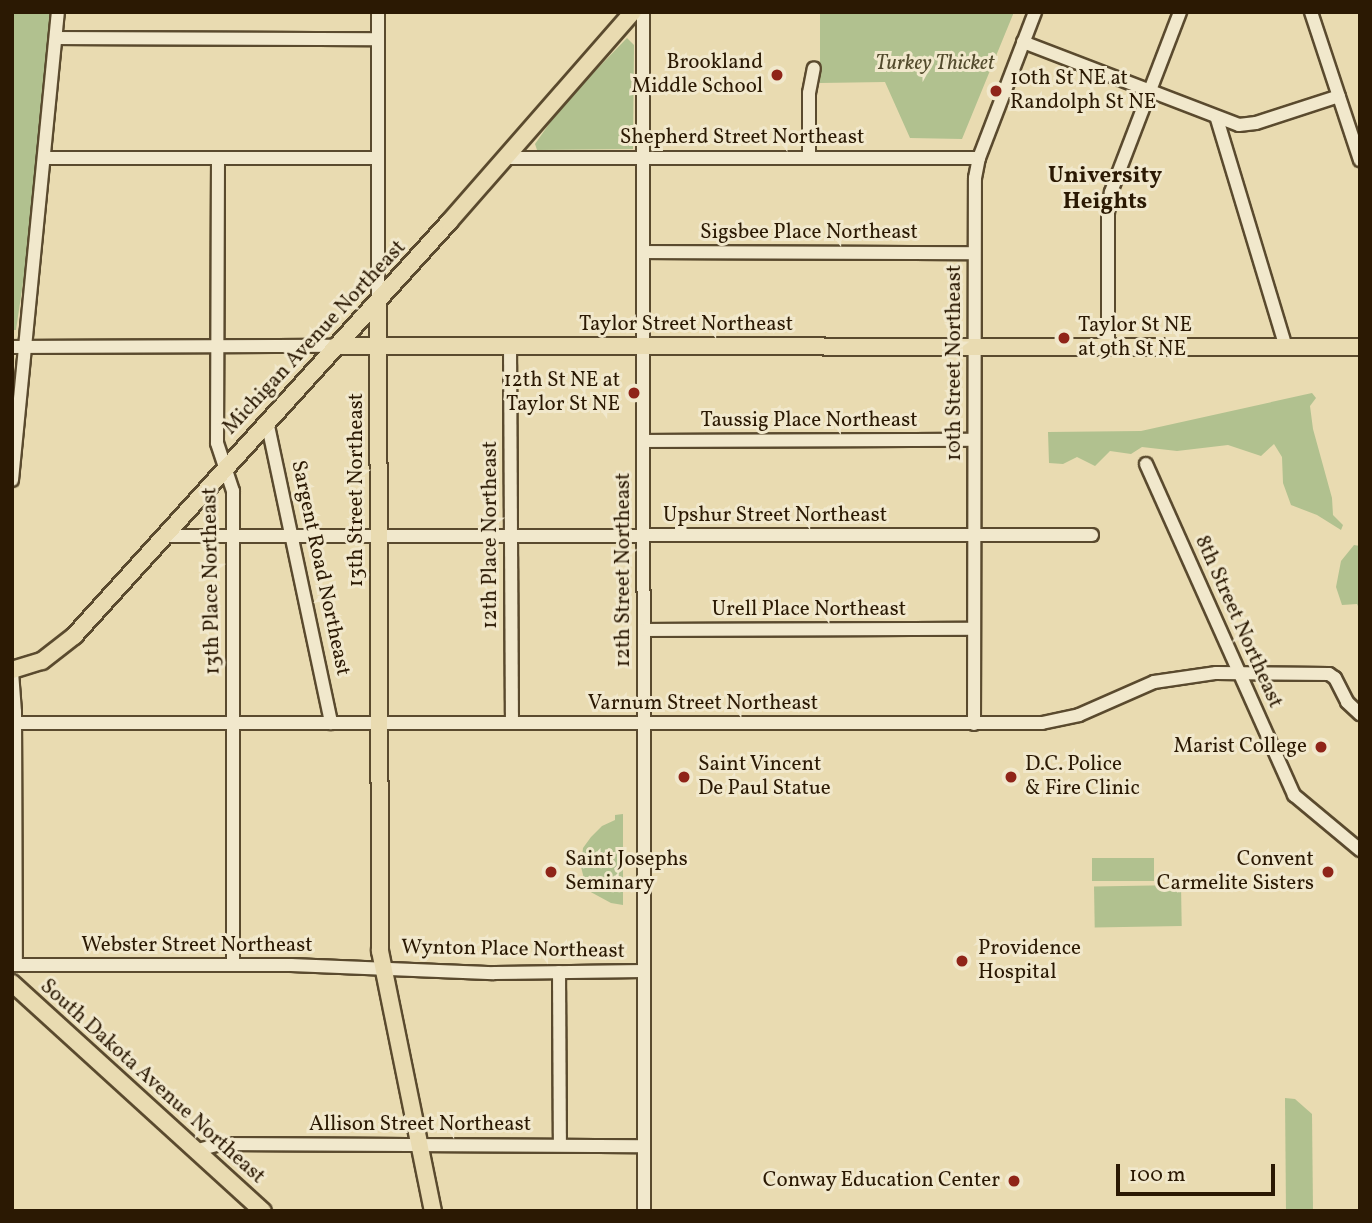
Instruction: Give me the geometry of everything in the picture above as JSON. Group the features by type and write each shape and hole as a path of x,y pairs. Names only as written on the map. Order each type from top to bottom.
{"main road":[{"name":"Michigan Avenue Northeast","path":"12,671 42,661 61,648 378,302 634,12"},
{"name":"13th Street Northeast","path":"378,302 382,968"},
{"name":"Taylor Street Northeast","path":"336,346 1360,347"},
{"path":"382,968 433,1211"},
{"name":"South Dakota Avenue Northeast","path":"12,983 263,1211"}],"street":[{"path":"12,480 19,347 44,158 58,12"},
{"name":"13th Street Northeast","path":"378,12 378,302"},
{"name":"12th Street Northeast","path":"643,12 644,1211"},
{"name":"10th Street Northeast","path":"974,724 974,183 979,158 1035,12"},
{"path":"1108,347 1109,202 1180,12"},
{"path":"1311,12 1360,160"},
{"path":"56,38 378,39"},
{"path":"1023,42 1217,119 1239,125 1252,125 1339,96"},
{"path":"809,158 809,93 814,68"},
{"path":"1217,119 1286,347"},
{"path":"44,158 377,158"},
{"name":"13th Place Northeast","path":"218,158 217,443 233,491 233,965"},
{"name":"Shepherd Street Northeast","path":"505,158 979,158"},
{"name":"Sigsbee Place Northeast","path":"643,252 974,253"},
{"name":"Taylor Street Northeast","path":"19,347 336,346"},
{"name":"12th Place Northeast","path":"510,346 512,723"},
{"name":"Sargent Road Northeast","path":"267,421 331,723"},
{"name":"Taussig Place Northeast","path":"643,441 974,440"},
{"name":"8th Street Northeast","path":"1146,464 1294,795 1360,850"},
{"name":"Upshur Street Northeast","path":"164,536 1092,535"},
{"name":"Urell Place Northeast","path":"644,630 974,629"},
{"path":"12,671 15,723 14,965"},
{"name":"Varnum Street Northeast","path":"15,723 1052,722 1079,715 1124,693 1158,681 1195,674 1329,674 1335,678 1347,702 1360,714"},
{"name":"Webster Street Northeast","path":"14,965 382,968"},
{"name":"Wynton Place Northeast","path":"382,968 643,971"},
{"path":"559,972 560,1144"},
{"name":"Allison Street Northeast","path":"198,1150 220,1144 644,1146"}],"green space":[{"path":"12,12 50,12 31,229 16,330 12,330"},
{"name":"Turkey Thicket","path":"820,12 1014,12 962,139 910,138 885,82 820,83"},
{"path":"627,38 634,45 633,149 537,150 535,144 563,104"},
{"path":"1312,393 1316,398 1310,406 1313,429 1332,498 1333,515 1343,525 1341,530 1317,515 1291,505 1283,483 1282,457 1274,444 1261,456 1228,445 1177,451 1142,447 1131,454 1110,451 1095,466 1077,457 1063,464 1049,463 1048,432 1141,431"},
{"path":"1354,545 1360,546 1360,610 1357,604 1342,605 1336,587 1341,561"},
{"path":"623,814 623,905 611,903 587,890 581,867 583,848 591,837 602,826 615,820 615,815"},
{"path":"1092,858 1154,858 1154,881 1092,881"},
{"path":"1181,885 1182,926 1095,928 1094,887"},
{"path":"1285,1098 1295,1099 1312,1114 1313,1211 1286,1211"}],"place":[{"name":"Brookland Middle School","path":"777,75"},
{"name":"10th St NE at Randolph St NE","path":"996,91"},
{"name":"Taylor St NE at 9th St NE","path":"1064,338"},
{"name":"12th St NE at Taylor St NE","path":"634,393"},
{"name":"Marist College","path":"1321,747"},
{"name":"Saint Vincent De Paul Statue","path":"684,777"},
{"name":"D.C. Police & Fire Clinic","path":"1011,777"},
{"name":"Saint Josephs Seminary","path":"551,872"},
{"name":"Convent Carmelite Sisters","path":"1328,872"},
{"name":"Providence Hospital","path":"962,961"},
{"name":"Conway Education Center","path":"1014,1181"}],"district":[{"name":"University Heights","path":"1105,189"}]}
